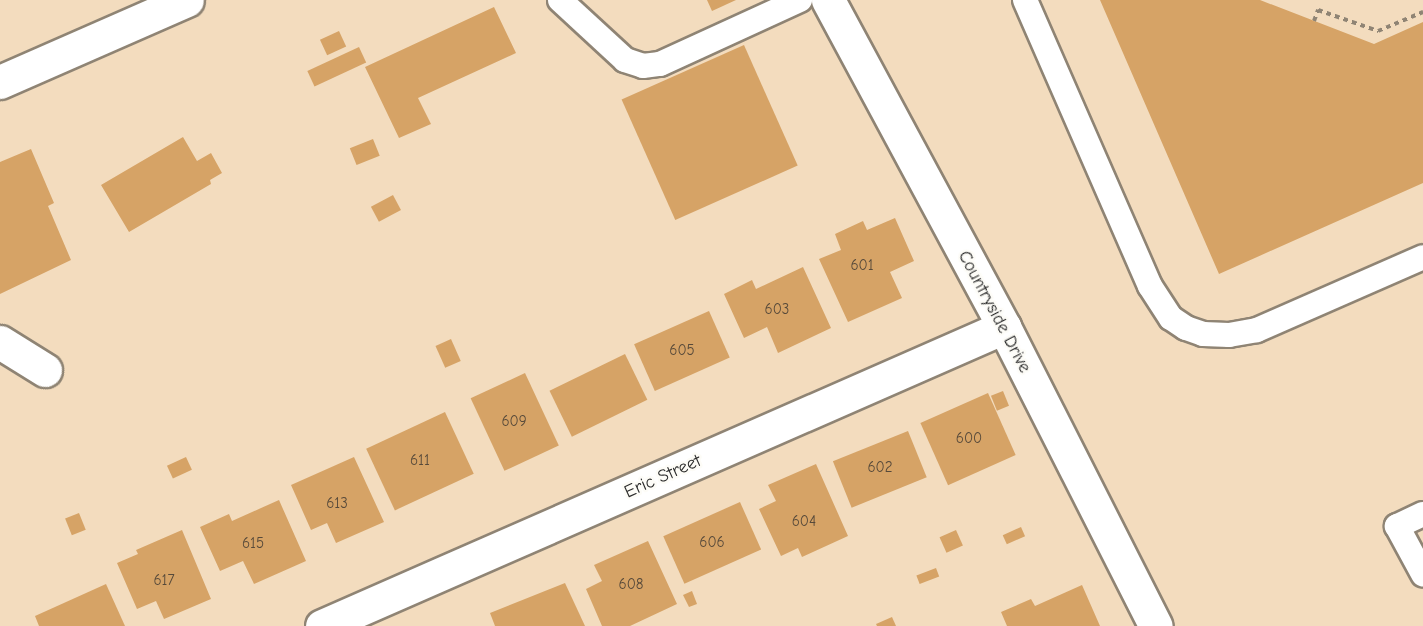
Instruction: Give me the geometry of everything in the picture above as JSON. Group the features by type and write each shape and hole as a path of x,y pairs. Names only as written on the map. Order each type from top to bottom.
{"street":[{"path":"0,82 188,0"},
{"name":"Countryside Drive","path":"828,0 1004,327 1156,626"},
{"name":"Eric Street","path":"322,626 1004,327"},
{"path":"0,342 45,370"}],"lane":[{"path":"560,0 625,60 644,66 660,64 800,0"},
{"path":"1025,0 1150,286 1171,318 1186,328 1203,334 1229,335 1257,330 1423,257"},
{"path":"1423,514 1397,526 1423,574"}],"path":[{"path":"1314,21 1318,10 1378,31 1423,12"}],"building":[{"path":"707,0 736,0 712,11"},
{"path":"1100,0 1260,0 1374,44 1423,22 1423,183 1219,274"},
{"path":"494,7 516,53 418,98 431,124 399,138 365,67"},
{"path":"339,31 346,46 327,55 320,40"},
{"path":"744,45 798,166 675,220 622,100"},
{"path":"359,47 366,62 315,86 307,71"},
{"path":"183,137 197,161 211,153 222,173 210,180 211,184 129,232 101,185"},
{"path":"373,139 380,156 357,165 350,148"},
{"path":"31,149 54,203 48,206 71,260 0,294 0,162"},
{"path":"393,195 401,210 379,222 371,207"},
{"path":"895,218 914,261 890,272 902,298 848,322 819,259 841,250 835,234 863,221 867,230"},
{"path":"803,267 831,328 778,353 767,327 744,338 724,294 752,280 756,289"},
{"path":"709,311 730,358 655,391 634,344"},
{"path":"451,339 461,361 445,368 435,346"},
{"path":"625,354 647,400 572,437 550,391"},
{"path":"525,373 559,446 504,471 471,398"},
{"path":"1003,391 1009,406 997,411 991,396"},
{"path":"988,393 1016,455 948,485 920,423"},
{"path":"445,412 474,474 395,510 366,449"},
{"path":"908,431 927,477 852,508 833,461"},
{"path":"186,457 192,470 173,479 167,466"},
{"path":"354,457 384,522 336,543 327,523 311,530 291,485"},
{"path":"816,464 848,536 802,557 798,548 781,556 759,509 776,501 768,485"},
{"path":"279,500 306,561 254,584 243,561 220,571 200,527 229,514 232,521"},
{"path":"740,502 761,550 684,584 663,536"},
{"path":"79,513 86,530 72,535 65,519"},
{"path":"1021,527 1025,536 1007,544 1003,535"},
{"path":"182,530 211,599 164,619 156,601 137,609 117,563 138,554 136,550"},
{"path":"956,530 963,546 946,553 940,537"},
{"path":"648,541 677,604 630,626 602,626 586,589 602,581 594,565"},
{"path":"936,568 939,576 920,584 916,576"},
{"path":"565,583 585,626 495,626 490,613"},
{"path":"106,584 125,626 39,626 35,616"},
{"path":"1082,585 1100,626 1007,626 1001,612 1031,599 1035,606"},
{"path":"692,591 697,604 689,607 683,595"},
{"path":"892,617 896,626 877,626 876,624"}]}
